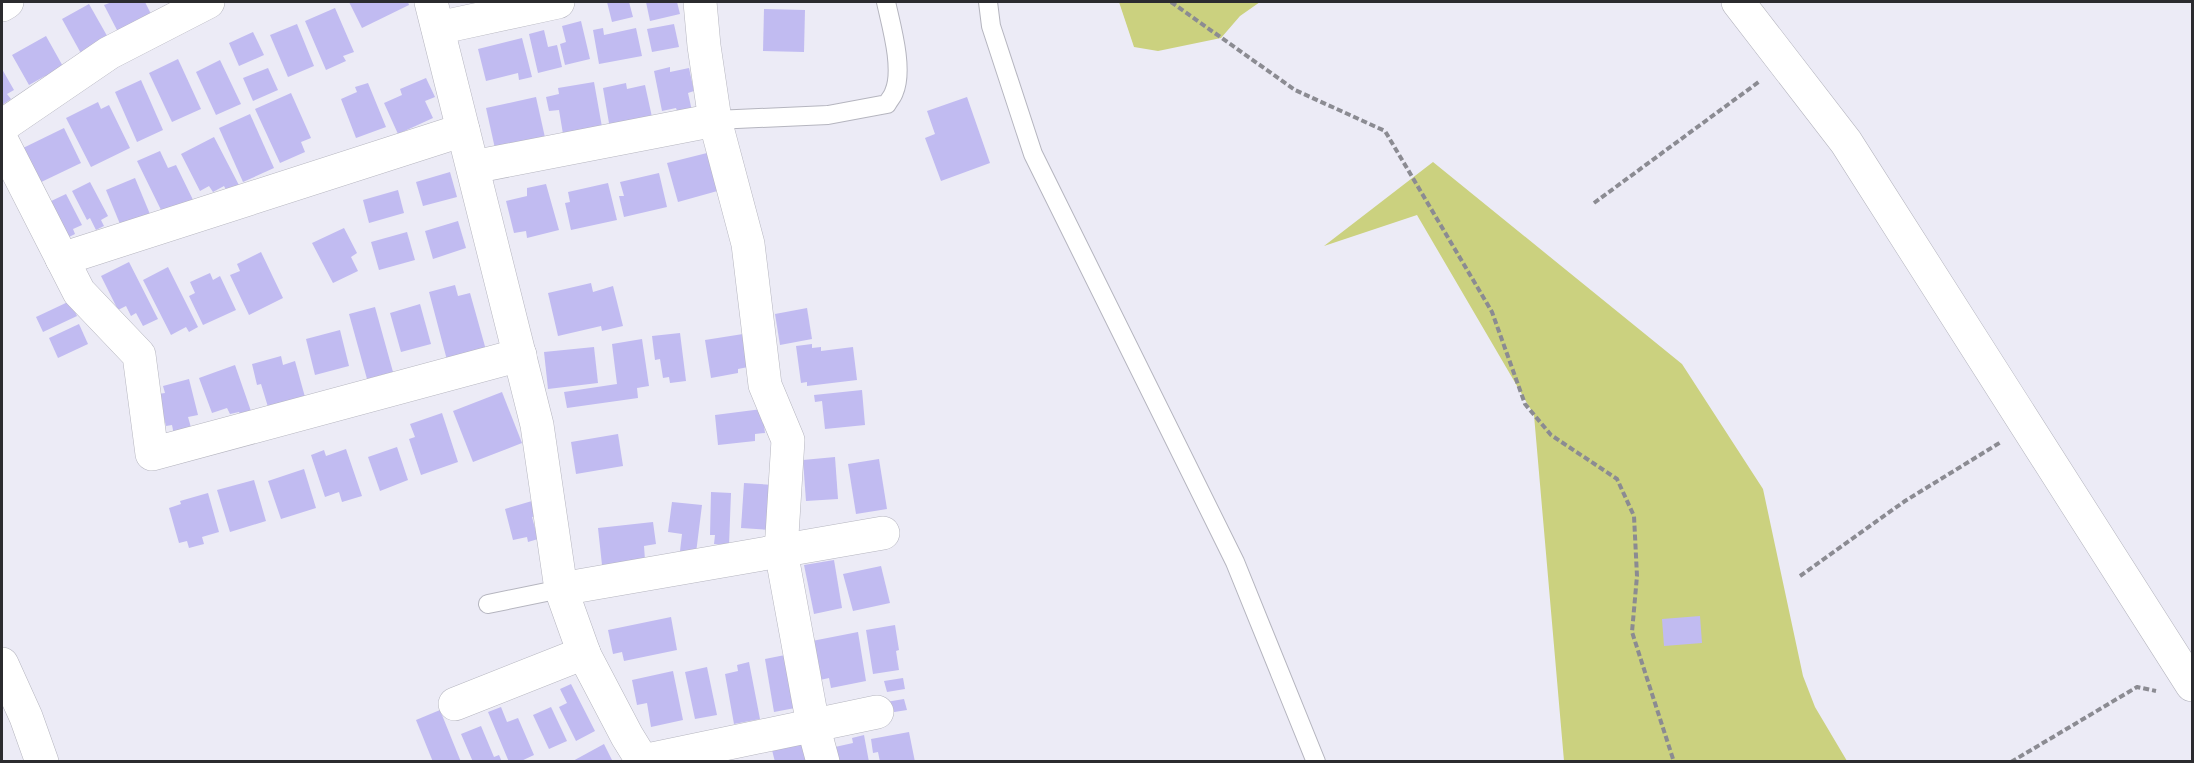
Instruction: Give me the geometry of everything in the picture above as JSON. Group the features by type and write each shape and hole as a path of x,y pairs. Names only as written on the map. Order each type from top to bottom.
{"street":[{"path":"2,5 7,2"},
{"path":"2,126 109,53 208,2"},
{"path":"558,2 435,15 537,425 561,589 584,653 627,736 644,761 877,712"},
{"path":"700,2 715,120 748,244 765,385 788,440 781,551 813,725 823,762"},
{"path":"1738,2 1846,142 2193,685"},
{"path":"473,167 715,120"},
{"path":"62,259 463,130"},
{"path":"2,141 79,292 139,355 152,454 520,355"},
{"path":"561,589 883,533"},
{"path":"454,704 584,653"},
{"path":"2,664 26,717 42,762"}],"lane":[{"path":"715,120 828,115 886,104 895,90 897,63 886,2"},
{"path":"988,2 991,26 1033,153 1235,562 1316,762"},
{"path":"488,604 561,589"}],"path":[{"path":"1171,2 1295,90 1385,131 1492,312 1525,404 1551,435 1617,479 1634,516 1637,576 1632,632 1674,762"},
{"path":"1594,203 1785,62"},
{"path":"1800,576 1905,501 2027,426"},
{"path":"2011,762 2137,687 2159,691"}],"green space":[{"path":"1119,2 1260,2 1240,16 1221,38 1158,51 1134,47"},
{"path":"1433,162 1682,364 1763,489 1803,676 1815,707 1847,761 1564,761 1534,415 1417,215 1324,246"}],"building":[{"path":"112,2 145,2 151,14 118,32 104,5"},
{"path":"349,2 408,2 409,5 362,28"},
{"path":"607,2 629,2 633,17 612,22"},
{"path":"646,2 677,2 680,14 650,21"},
{"path":"89,4 110,41 83,57 62,19"},
{"path":"335,8 354,52 343,56 346,61 326,70 305,21"},
{"path":"764,9 805,10 804,52 763,51"},
{"path":"581,21 590,59 565,65 560,44 566,42 562,26"},
{"path":"297,24 314,66 288,77 270,35"},
{"path":"674,24 679,47 652,52 647,29"},
{"path":"603,28 604,35 636,28 642,56 599,64 593,30"},
{"path":"544,30 548,47 557,45 562,67 538,73 529,34"},
{"path":"253,32 264,55 239,66 229,43"},
{"path":"46,36 65,70 48,80 45,76 29,85 12,55"},
{"path":"522,38 532,77 519,80 518,73 486,81 478,49"},
{"path":"178,59 201,109 172,122 149,73"},
{"path":"220,60 241,104 216,115 196,72"},
{"path":"670,67 670,72 689,68 694,91 688,93 692,111 678,114 676,108 662,111 654,71"},
{"path":"268,68 278,90 253,101 243,78"},
{"path":"2,69 14,90 7,94 11,99 2,105"},
{"path":"426,78 435,97 425,101 433,118 398,134 384,103 402,95 400,89"},
{"path":"141,80 163,130 137,142 115,92"},
{"path":"594,82 602,127 563,134 559,110 549,111 546,97 559,94 558,88"},
{"path":"368,83 386,127 356,138 341,99 357,92 355,87"},
{"path":"626,83 627,89 645,85 652,117 610,129 603,88"},
{"path":"291,93 311,138 301,142 305,152 280,163 255,109"},
{"path":"536,97 546,142 496,153 486,108"},
{"path":"967,97 990,163 941,181 925,138 935,134 927,111"},
{"path":"98,102 101,109 109,105 130,148 91,167 66,118"},
{"path":"250,114 274,168 243,182 219,128"},
{"path":"64,128 81,163 35,185 19,150"},
{"path":"214,137 242,191 230,197 224,186 213,192 209,186 200,191 181,154"},
{"path":"160,151 168,168 176,165 196,206 163,214 137,161"},
{"path":"711,152 721,190 678,202 667,163"},
{"path":"450,172 457,197 423,206 416,182"},
{"path":"659,173 667,207 624,217 619,196 624,196 620,182"},
{"path":"135,178 152,219 120,224 106,190"},
{"path":"90,182 108,216 101,220 104,226 96,230 90,218 87,220 72,191"},
{"path":"608,183 617,220 571,230 565,203 570,202 568,192"},
{"path":"546,184 559,230 527,238 526,231 514,233 506,201 527,196 527,188"},
{"path":"398,190 404,213 369,223 363,200"},
{"path":"66,194 82,225 73,229 75,234 65,239 47,203"},
{"path":"458,221 466,248 433,259 425,231"},
{"path":"344,228 357,253 351,257 358,271 333,283 312,243"},
{"path":"407,232 415,260 379,270 371,242"},
{"path":"261,252 283,298 249,315 230,275 240,271 237,264"},
{"path":"129,262 158,319 143,326 136,313 131,316 126,306 118,310 101,276"},
{"path":"168,267 198,327 189,332 186,327 171,335 143,280"},
{"path":"210,273 213,280 220,276 236,310 203,325 189,296 195,293 190,282"},
{"path":"591,283 593,292 613,286 623,326 602,331 601,326 558,336 548,293"},
{"path":"455,285 458,296 470,293 486,350 447,360 429,292"},
{"path":"70,301 77,316 43,332 36,317"},
{"path":"420,304 431,344 401,352 390,313"},
{"path":"375,307 393,372 367,379 349,314"},
{"path":"807,308 812,339 780,345 775,314"},
{"path":"79,324 88,344 58,358 49,338"},
{"path":"340,330 349,366 315,375 306,339"},
{"path":"680,333 686,381 670,383 669,377 663,378 660,359 655,360 652,336"},
{"path":"743,334 748,367 738,369 738,373 711,378 705,340"},
{"path":"642,339 649,386 637,388 638,398 567,408 564,392 617,384 612,344"},
{"path":"812,344 812,348 821,347 821,351 853,347 857,380 807,386 807,382 801,383 796,346"},
{"path":"594,347 598,383 548,389 544,352"},
{"path":"281,356 283,365 295,361 305,397 268,407 261,384 257,385 252,364"},
{"path":"235,365 252,414 241,418 239,412 230,414 227,408 212,413 199,378"},
{"path":"189,379 198,415 188,417 192,431 174,435 172,425 166,426 158,394 165,393 163,386"},
{"path":"862,390 865,425 825,429 822,401 815,402 814,395"},
{"path":"502,392 522,443 473,462 453,411"},
{"path":"762,409 765,433 755,434 755,441 718,445 715,415"},
{"path":"442,413 458,462 421,475 409,439 415,437 410,424"},
{"path":"618,434 623,466 576,474 571,442"},
{"path":"397,447 408,480 380,491 368,457"},
{"path":"346,449 362,496 342,502 339,492 325,497 311,455 324,450 326,456"},
{"path":"835,457 838,499 806,501 803,460"},
{"path":"879,459 887,509 856,514 848,464"},
{"path":"304,469 316,508 281,519 268,481"},
{"path":"254,480 266,521 230,532 217,490"},
{"path":"744,483 774,485 771,530 741,528"},
{"path":"711,492 731,493 729,545 714,544 715,535 710,535"},
{"path":"208,493 219,532 202,537 204,544 189,548 187,541 179,543 169,508 181,504 180,501"},
{"path":"532,501 537,516 532,517 538,539 528,542 527,537 513,540 505,509"},
{"path":"672,502 702,505 696,553 680,551 682,534 668,532"},
{"path":"653,522 656,544 644,546 645,560 602,565 598,528"},
{"path":"834,560 842,608 814,614 804,565"},
{"path":"881,566 890,603 853,611 843,574"},
{"path":"1700,616 1702,643 1664,646 1662,619"},
{"path":"671,617 677,650 624,661 622,652 613,654 608,630"},
{"path":"895,625 899,670 873,674 866,630"},
{"path":"858,632 866,681 831,688 829,678 820,680 812,641"},
{"path":"785,655 795,708 774,712 765,659"},
{"path":"749,662 760,719 734,724 725,674 738,671 737,665"},
{"path":"707,667 717,715 695,719 685,672"},
{"path":"673,671 683,720 651,727 647,703 637,705 632,680"},
{"path":"903,678 905,689 887,692 884,681"},
{"path":"571,684 595,731 576,741 559,707 567,703 560,689"},
{"path":"904,699 907,710 888,713 886,702"},
{"path":"501,707 507,722 518,718 534,755 519,762 509,762 488,712"},
{"path":"551,707 567,741 549,749 533,715"},
{"path":"440,710 461,762 433,762 416,720"},
{"path":"481,726 494,757 499,755 502,762 473,762 461,734"},
{"path":"909,732 915,762 880,762 878,752 873,753 871,739"},
{"path":"864,735 869,762 838,762 835,747 853,743 852,738"},
{"path":"604,744 613,762 571,762"},
{"path":"803,744 807,762 775,762 772,750"}]}
